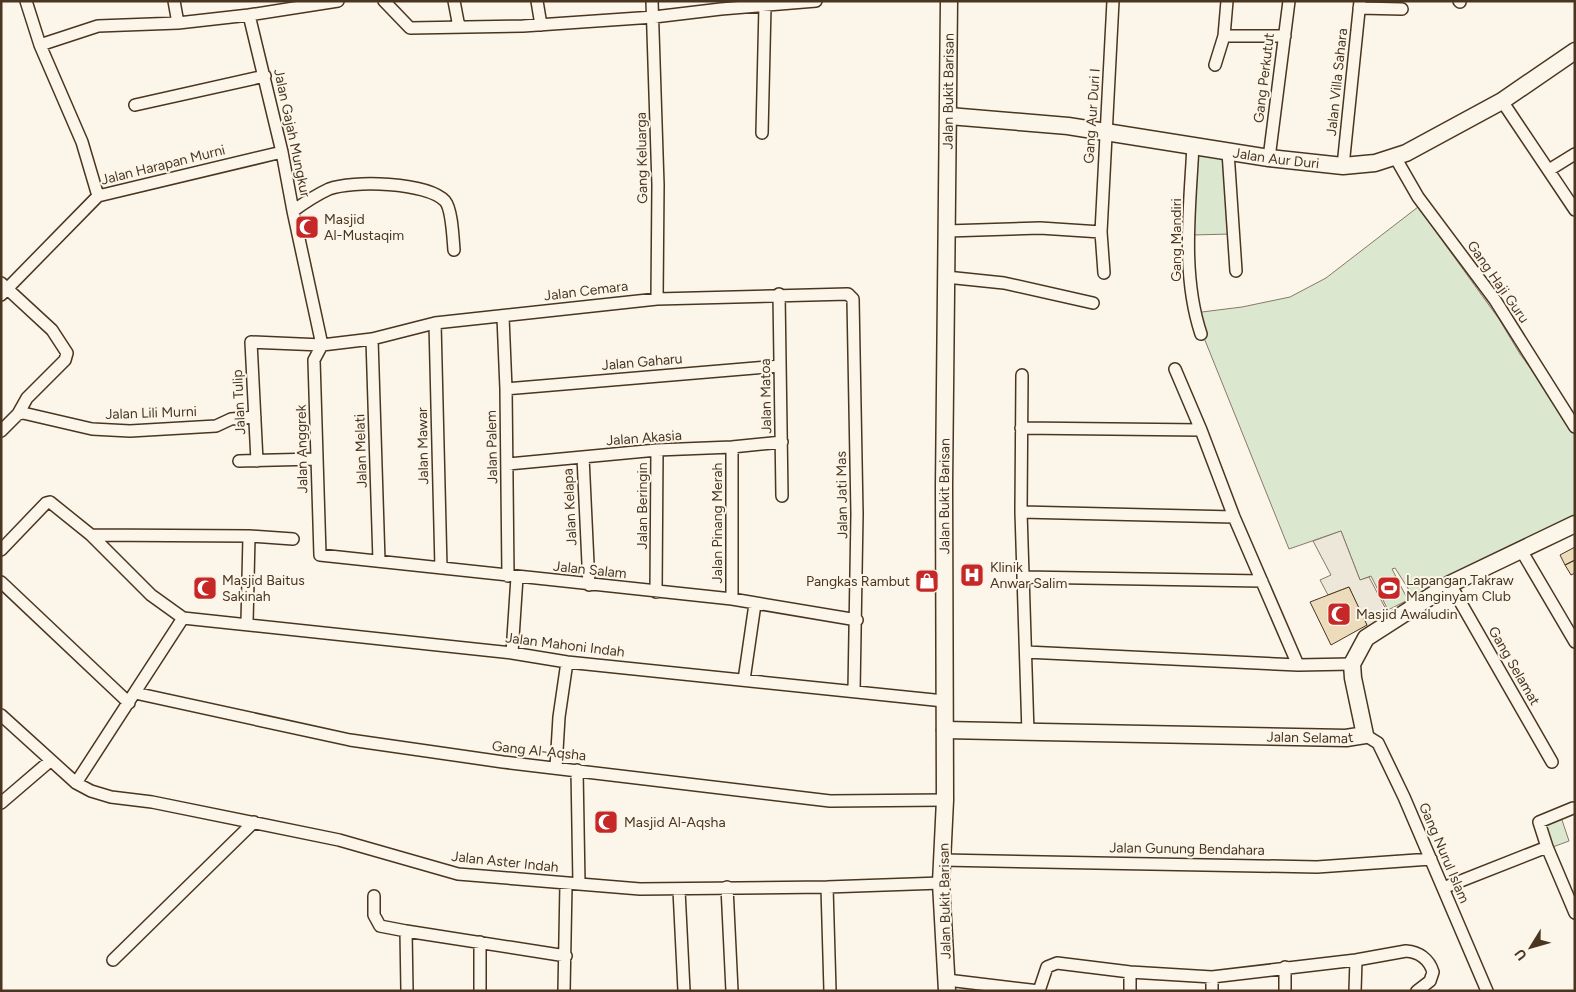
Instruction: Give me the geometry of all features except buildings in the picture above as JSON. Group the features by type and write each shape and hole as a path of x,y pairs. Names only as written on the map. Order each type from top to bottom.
{"street":[{"path":"26,1 40,45 82,142 98,196"},
{"path":"174,1 178,22"},
{"path":"40,45 98,26 178,22 249,15 338,1"},
{"path":"384,1 410,28 541,25 654,18 721,9 816,1"},
{"path":"454,1 459,27"},
{"path":"537,1 541,25"},
{"name":"Gang Keluarga","path":"652,1 658,184 657,299"},
{"name":"Jalan Bukit Barisan","path":"947,985 942,860 946,730 944,701 946,231 950,1"},
{"name":"Gang Aur Duri I","path":"1104,273 1101,232 1104,132 1110,76 1113,1"},
{"path":"1216,65 1224,36 1227,1"},
{"name":"Gang Perkutut","path":"1269,158 1289,1"},
{"path":"1360,4 1402,9"},
{"name":"Jalan Villa Sahara","path":"1343,166 1360,4"},
{"path":"762,134 765,6"},
{"name":"Jalan Gajah Mungkur","path":"249,15 282,152 292,211 322,345"},
{"path":"1224,36 1285,36"},
{"name":"Jalan Aur Duri","path":"949,116 1068,126 1269,158 1343,166 1375,163 1395,157 1502,101 1575,51"},
{"path":"135,105 265,76"},
{"path":"1502,101 1575,210"},
{"name":"Gang Mandiri","path":"1193,145 1189,228 1191,301 1201,334"},
{"name":"Jalan Harapan Murni","path":"3,289 98,196 282,152"},
{"path":"1228,152 1236,271"},
{"path":"1550,170 1575,154"},
{"name":"Gang Haji Guru","path":"1395,157 1418,197 1495,300 1570,410 1575,427"},
{"path":"292,211 331,188 409,186 433,192 446,202 453,232 454,250"},
{"path":"946,231 1040,228 1101,232"},
{"path":"946,277 1004,283 1093,302"},
{"path":"1,431 18,414 27,398 65,360 67,353 52,330 3,289"},
{"name":"Jalan Cemara","path":"251,342 322,345 372,339 435,323 503,317 587,305 657,299 778,294 848,294 853,299"},
{"name":"Jalan Matoa","path":"778,294 782,496"},
{"name":"Jalan Jati Mas","path":"853,299 857,620 854,691"},
{"name":"Jalan Palem","path":"503,317 513,576 512,653"},
{"name":"Jalan Mawar","path":"435,323 441,568"},
{"name":"Jalan Melati","path":"372,339 379,561"},
{"name":"Jalan Tulip","path":"251,342 257,461"},
{"name":"Jalan Anggrek","path":"320,555 314,360 322,345"},
{"name":"Jalan Gaharu","path":"506,389 780,366"},
{"path":"1175,369 1201,430 1234,517 1298,665"},
{"path":"1022,375 1021,512 1028,733"},
{"name":"Jalan Lili Murni","path":"18,414 28,414 92,429 130,431 216,426 231,419 255,417"},
{"path":"1021,428 1201,430"},
{"name":"Jalan Akasia","path":"508,464 657,450 732,448 782,442"},
{"name":"Jalan Pinang Merah","path":"732,448 732,599"},
{"name":"Jalan Beringin","path":"656,592 657,450"},
{"path":"239,461 317,458"},
{"name":"Jalan Kelapa","path":"583,458 589,585"},
{"path":"1,550 46,503 50,502 91,535 151,595 183,618 76,783"},
{"path":"1021,512 1234,517"},
{"path":"1026,652 1298,665 1352,664 1366,638 1450,584 1575,524"},
{"path":"91,535 249,536 293,539"},
{"path":"247,623 249,536"},
{"path":"1521,550 1575,642"},
{"name":"Jalan Salam","path":"320,555 732,599 857,620"},
{"path":"1023,577 1262,580"},
{"path":"1,582 132,698"},
{"name":"Gang Selamat","path":"1450,584 1552,762"},
{"path":"744,680 755,604"},
{"name":"Jalan Mahoni Indah","path":"183,618 247,623 409,643 512,653 567,662 944,701"},
{"path":"556,767 558,717 567,662"},
{"name":"Jalan Selamat","path":"946,730 1346,738 1364,735 1352,664"},
{"name":"Gang Al-Aqsha","path":"132,698 350,740 502,762 830,801 945,800"},
{"name":"Jalan Aster Indah","path":"1,715 76,783 91,791 111,797 152,802 339,840 458,874 566,884 679,890 727,887 827,887 942,883"},
{"name":"Gang Nurul Islam","path":"1364,735 1378,743 1431,859 1487,991"},
{"path":"1,803 50,761"},
{"path":"578,770 579,884"},
{"path":"1573,808 1539,822 1547,847 1575,913"},
{"path":"113,960 254,822"},
{"path":"1443,888 1547,847"},
{"name":"Jalan Gunung Bendahara","path":"942,860 1318,867 1431,859"},
{"path":"564,991 566,884"},
{"path":"727,887 732,991"},
{"path":"827,887 830,991"},
{"path":"679,890 684,991"},
{"path":"374,896 374,915 380,926 566,956"},
{"path":"406,931 407,991"},
{"path":"480,942 480,991"},
{"path":"947,985 1039,991 1047,967 1057,963 1130,972 1212,977 1356,960 1406,951 1414,952 1426,959 1433,972 1430,981 1417,991"},
{"path":"1355,991 1356,960"},
{"path":"1284,967 1285,991"},
{"path":"1130,972 1130,991"},
{"path":"1212,977 1212,991"}],"green space":[{"path":"1195,152 1227,154 1231,234 1192,235"},
{"path":"1418,207 1499,319 1520,354 1575,428 1575,524 1418,604 1395,568 1392,569 1408,600 1388,610 1371,576 1360,580 1341,531 1289,549 1194,313 1242,307 1290,297 1326,278"},
{"path":"1561,817 1569,841 1550,848 1544,823"}],"shaded area":[{"path":"1341,531 1360,580 1369,577 1389,615 1368,628 1349,587 1328,595 1320,580 1331,575 1313,541"}],"place":[{"name":"Masjid Al-Mustaqim","path":"307,227"},
{"name":"Klinik Anwar Salim","path":"972,575"},
{"name":"Pangkas Rambut","path":"927,581"},
{"name":"Masjid Baitus Sakinah","path":"205,588"},
{"name":"Lapangan Takraw Manginyam Club","path":"1389,588"},
{"name":"Masjid Awaludin","path":"1339,614"},
{"name":"Masjid Al-Aqsha","path":"606,822"}]}
